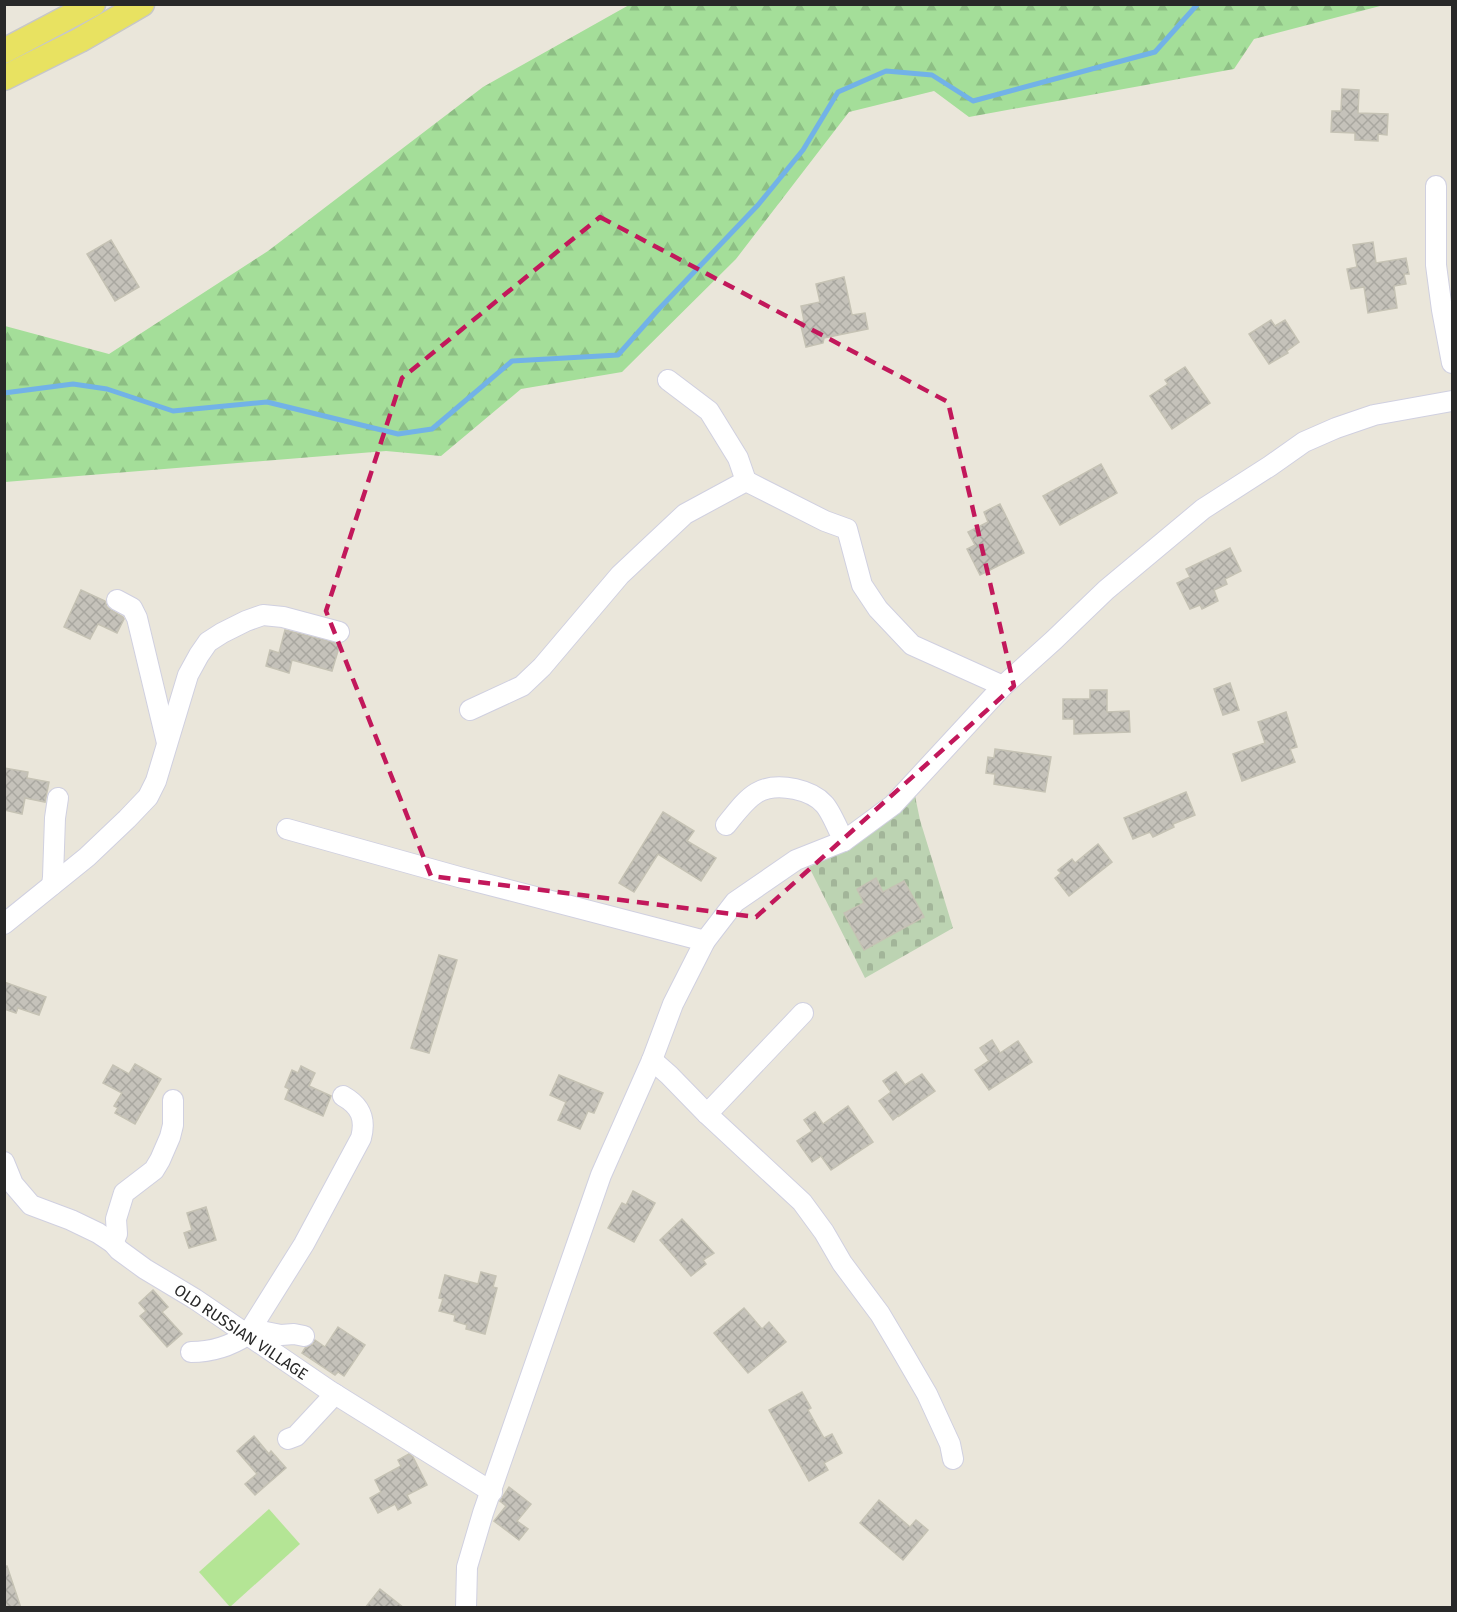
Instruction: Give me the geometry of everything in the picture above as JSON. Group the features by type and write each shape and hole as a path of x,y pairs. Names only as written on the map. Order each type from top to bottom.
{"main road":[{"path":"4,51 93,4"},
{"path":"4,78 80,40 142,4"}],"street":[{"path":"1436,186 1436,265 1452,363"},
{"path":"668,380 709,411 738,458 746,481 825,521 847,529 862,585 878,609 912,645 1003,686"},
{"path":"466,1608 467,1567 483,1513 601,1174 652,1060 673,1004 705,941 735,902 796,860 844,841 893,805 1003,686 1106,590 1203,509 1305,442 1336,428 1374,415 1452,401"},
{"path":"470,710 522,686 542,667 620,575 685,514 746,481"},
{"path":"117,600 132,608 137,618 168,743"},
{"path":"4,924 87,857 148,797 156,781 188,675 208,642 246,621 263,615 282,617 339,632"},
{"path":"726,825 746,800 764,789 781,786 804,791 824,804 844,841"},
{"path":"52,885 58,798"},
{"path":"287,829 459,877 705,941"},
{"path":"707,1114 803,1013"},
{"path":"652,1060 802,1202 824,1232 842,1263 880,1314 922,1385 950,1444 953,1459"},
{"path":"191,1353 222,1348 235,1343 249,1332 304,1244 361,1138 363,1120 356,1105 343,1096"},
{"path":"113,1243 117,1234 116,1220 124,1193 154,1170 170,1137 173,1125 173,1100"},
{"name":"OLD RUSSIAN VILLAGE","path":"7,1173 19,1193 31,1205 86,1227 113,1243 145,1269 249,1332 334,1394 492,1492"},
{"path":"249,1332 304,1336"},
{"path":"288,1439 296,1436 334,1394"}],"highlighted area":[{"path":"600,217 948,402 1014,686 756,917 431,876 326,611 402,378"}],"green space":[{"path":"629,5 1384,5 1254,39 1234,69 969,117 934,91 849,112 736,259 622,372 521,389 441,456 386,451 5,482 5,326 109,354 268,251 483,87"},
{"path":"914,791 920,820 953,928 865,978 809,867 847,850"},
{"path":"269,1509 300,1544 230,1607 199,1572"}],"building":[{"path":"1342,89 1359,90 1358,113 1388,114 1387,135 1378,134 1378,141 1355,140 1355,133 1331,132 1332,111 1341,111"},
{"path":"111,240 139,287 115,301 87,254"},
{"path":"1373,242 1376,263 1406,258 1409,274 1404,274 1406,284 1394,286 1397,308 1368,313 1364,287 1351,289 1347,269 1357,267 1353,245"},
{"path":"844,277 852,315 865,313 868,329 824,338 823,343 806,347 800,322 804,321 801,306 820,302 816,284"},
{"path":"1271,320 1275,326 1285,320 1299,342 1287,351 1288,353 1269,364 1249,334"},
{"path":"1185,367 1210,403 1172,429 1150,396 1168,384 1165,380"},
{"path":"1101,464 1117,493 1060,525 1043,496"},
{"path":"1000,504 1024,553 980,575 967,549 975,545 968,532 988,522 984,512"},
{"path":"1230,548 1241,571 1225,579 1227,584 1214,590 1218,601 1202,609 1200,605 1190,609 1177,583 1190,577 1186,569"},
{"path":"81,590 105,601 107,607 123,617 117,633 98,624 90,639 64,627"},
{"path":"285,630 340,644 332,671 292,660 289,673 266,666 270,650 279,653"},
{"path":"1230,683 1239,710 1223,715 1214,689"},
{"path":"1090,690 1107,690 1107,712 1129,711 1130,732 1074,734 1074,719 1063,719 1063,699 1090,699"},
{"path":"1286,712 1297,747 1290,749 1295,762 1242,781 1233,754 1265,743 1258,722"},
{"path":"995,749 1051,757 1045,792 994,784 995,774 986,773 988,757 994,758"},
{"path":"4,768 28,772 27,778 49,782 45,802 25,798 22,814 4,810"},
{"path":"1186,792 1195,815 1173,824 1174,827 1153,837 1150,832 1133,839 1124,818"},
{"path":"663,812 694,831 687,841 716,858 701,881 658,854 634,892 619,883"},
{"path":"1098,844 1112,862 1069,896 1055,878 1061,873 1058,870 1072,859 1075,863"},
{"path":"876,878 883,892 904,881 924,917 864,950 844,913 864,903 857,889"},
{"path":"439,955 457,960 429,1053 411,1048"},
{"path":"4,982 46,997 39,1015 18,1008 16,1013 4,1009"},
{"path":"992,1040 1000,1053 1018,1041 1032,1062 989,1090 975,1070 989,1061 980,1048"},
{"path":"135,1064 161,1079 135,1124 115,1113 118,1108 114,1106 122,1093 103,1083 113,1065 129,1074"},
{"path":"301,1066 315,1073 309,1086 331,1096 323,1116 285,1099 289,1089 285,1087 292,1070 298,1073"},
{"path":"896,1072 905,1085 922,1074 935,1091 893,1120 879,1101 891,1092 883,1081"},
{"path":"559,1075 603,1093 594,1113 588,1111 580,1129 558,1120 566,1102 550,1095"},
{"path":"848,1106 873,1142 831,1170 821,1156 812,1162 797,1141 812,1131 804,1120 815,1112 823,1124"},
{"path":"633,1191 655,1203 634,1242 608,1228 622,1203 626,1205"},
{"path":"206,1207 216,1240 189,1248 184,1233 192,1230 187,1213"},
{"path":"682,1219 714,1253 703,1260 706,1264 691,1276 660,1240"},
{"path":"481,1272 496,1276 493,1287 497,1288 485,1334 466,1329 467,1325 454,1321 455,1315 439,1311 443,1299 439,1298 445,1275 478,1284"},
{"path":"153,1290 168,1307 162,1312 182,1334 167,1347 140,1316 146,1311 139,1303"},
{"path":"744,1308 762,1329 769,1322 786,1342 748,1373 714,1333"},
{"path":"338,1327 365,1345 344,1376 338,1372 335,1375 302,1353 315,1340 325,1347"},
{"path":"802,1392 811,1408 808,1410 824,1438 832,1434 842,1453 824,1463 828,1470 809,1481 769,1410"},
{"path":"254,1436 269,1454 271,1451 286,1468 255,1495 245,1484 257,1474 237,1451"},
{"path":"409,1454 413,1457 427,1485 407,1495 411,1503 398,1510 395,1504 378,1513 370,1498 381,1492 375,1480 401,1466 398,1460"},
{"path":"509,1487 531,1504 517,1521 528,1529 519,1540 494,1521 506,1506 500,1501"},
{"path":"879,1500 910,1527 916,1520 928,1530 903,1560 860,1523"},
{"path":"4,1566 7,1566 21,1608 4,1608"},
{"path":"380,1589 404,1608 365,1608"}],"waterway":[{"path":"4,393 73,384 107,389 173,411 267,402 398,434 432,429 512,361 618,355 758,205 803,150 838,92 886,71 932,75 973,101 1155,52 1198,4"}]}
